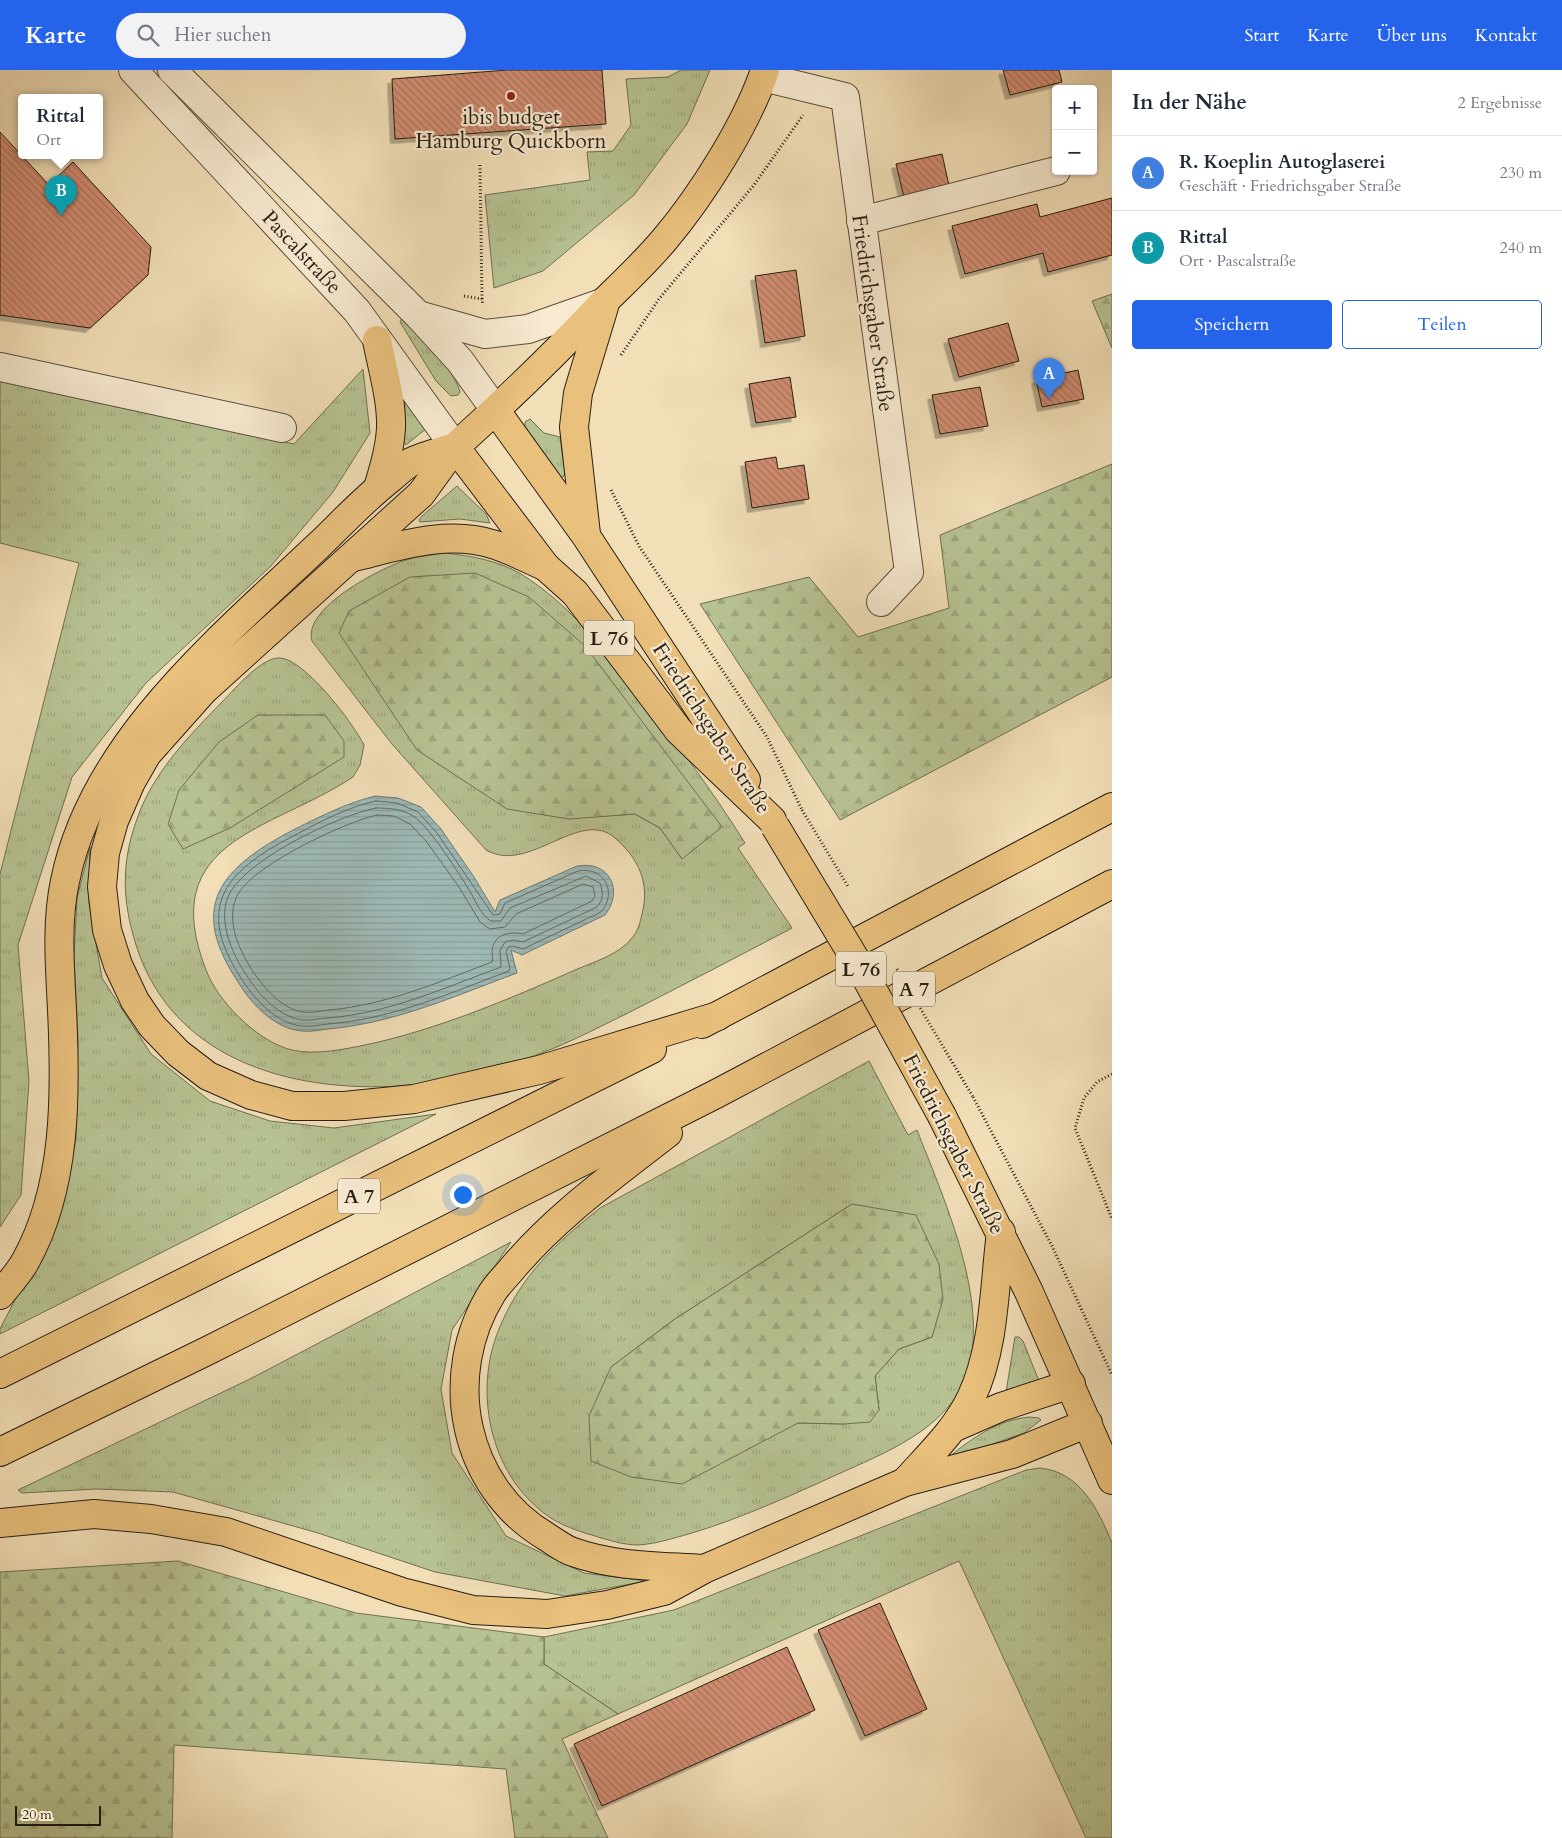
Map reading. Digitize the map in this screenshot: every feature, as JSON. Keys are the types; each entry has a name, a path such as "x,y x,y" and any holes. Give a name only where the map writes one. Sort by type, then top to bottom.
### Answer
{"main road":[{"name":"Friedrichsgaber Straße","path":"764,73 736,132 690,208 664,240 529,380 455,447 546,566 575,592 679,731 773,823"},
{"name":"Friedrichsgaber Straße","path":"586,536 574,427 578,393 605,302"},
{"path":"377,340 391,427 387,458 378,488"},
{"name":"Friedrichsgaber Straße","path":"496,410 586,536 773,823 863,972 942,1116 1001,1232 1072,1384 1112,1480"},
{"path":"0,1295 24,1263 40,1227 56,1169 62,1136 64,1086 61,915 64,882 77,838 94,798 134,736 192,668 378,488 410,462 455,447"},
{"path":"455,447 420,494 204,690 174,721 147,754 131,782 114,821 105,853 102,887 107,930 121,972 135,1001 152,1026 178,1053 208,1076 251,1095 292,1106 344,1106 414,1099 539,1070 718,1016"},
{"path":"350,558 413,542 458,538 492,544 546,566"},
{"name":"A 7","path":"0,1374 718,1016 1112,807"},
{"name":"A 7","path":"0,1452 207,1352 716,1094 1112,884"},
{"path":"704,1569 607,1562 571,1552 535,1531 506,1505 481,1470 467,1430 465,1378 471,1335 492,1292 524,1254 564,1214 716,1094"},
{"path":"905,1482 953,1428 979,1379 989,1340 1001,1232"},
{"path":"953,1428 1001,1407 1072,1384"},
{"path":"0,1523 94,1514 151,1519 226,1532 402,1592 473,1610 547,1614 607,1605 664,1590 704,1569 905,1482 1012,1454 1088,1423"}],"street":[{"name":"Pascalstraße","path":"133,70 357,311 455,447"},
{"name":"Pascalstraße","path":"172,70 418,315 460,361 496,410"},
{"name":"Friedrichsgaber Straße","path":"764,73 820,92 845,97 908,572 881,602"},
{"path":"861,221 1052,172"},
{"name":"Friedrichsgaber Straße","path":"418,315 485,334 528,329 605,302"},
{"path":"0,367 282,428"}],"path":[{"path":"618,359 659,299 754,185 820,92"},
{"path":"480,165 482,299"},
{"path":"608,485 640,546 767,737 802,810"},
{"path":"1112,1074 1097,1082 1084,1098 1075,1128 1112,1219"},
{"path":"973,1097 1052,1246 1112,1375"}],"green space":[{"path":"681,70 710,70 687,124 634,195 543,271 494,288 485,195 590,180 587,152 613,151 631,125 626,79 668,77"},
{"path":"1112,294 1112,348 1092,301"},
{"path":"402,318 427,341 444,363 457,383 460,392 458,395 451,396 436,381 400,322"},
{"path":"363,369 370,433 333,492 271,566 146,683 72,777 18,945 29,1081 21,1195 0,1227 0,874 79,563 0,543 0,381 294,444"},
{"path":"409,400 427,428 406,445 404,442 405,403"},
{"path":"530,419 544,433 560,437 565,473 563,477 559,476 525,427 525,422"},
{"path":"1112,464 1112,677 840,820 700,604 809,577 858,637 949,608 940,535"},
{"path":"457,486 486,514 490,523 460,519 420,522 419,520 422,516"},
{"path":"445,553 474,557 512,569 539,586 586,629 681,749 707,786 745,843 738,848 792,928 575,1039 535,1056 501,1066 421,1084 371,1087 328,1084 286,1077 247,1064 211,1045 180,1019 154,986 136,945 131,928 126,897 126,866 137,819 144,802 163,770 198,727 242,681 258,667 274,659 281,658 291,662 315,681 328,694 364,745 360,765 353,777 257,827 230,845 209,866 196,892 194,926 206,970 219,994 229,1006 263,1037 295,1051 323,1052 403,1036 491,1006 606,957 627,944 638,927 644,903 645,892 643,882 636,863 615,838 601,831 586,830 519,854 502,855 486,850 392,744 312,641 312,628 319,616 346,591 394,564","holes":["529,597 682,859 660,828 635,814 605,816"]},
{"path":"475,573 529,597 585,646 722,827 682,859 660,828 635,814 569,819 507,809 417,750 339,633 349,611 410,577"},
{"path":"258,715 325,715 344,741 344,757 230,828 183,849 168,824 179,790 219,742"},
{"path":"90,847 89,903 102,978 151,1054 210,1101 270,1121 334,1128 436,1114 0,1334 0,1329 62,1208 76,1139 78,1043 74,956 77,898"},
{"path":"869,1061 908,1135 917,1130 959,1245 972,1306 973,1336 970,1364 963,1385 952,1403 938,1418 903,1443 864,1463 788,1497 712,1527 665,1540 638,1545 605,1539 559,1523 532,1503 515,1483 502,1460 493,1434 488,1408 487,1381 491,1354 499,1329 518,1292 541,1261 600,1208","holes":["852,1204 932,1337 899,1349 875,1376 879,1410 844,1424 798,1423 611,1367 675,1319"]},
{"path":"852,1204 916,1215 939,1264 943,1299 932,1337 899,1349 875,1376 879,1410 870,1422 844,1424 798,1423 682,1484 631,1477 591,1461 589,1416 611,1367 675,1319"},
{"path":"511,1242 452,1330 441,1389 452,1453 506,1536 584,1573 647,1581 565,1596 435,1572 318,1533 173,1492 97,1489 22,1493 18,1490 252,1378"},
{"path":"1015,1337 1019,1337 1023,1341 1039,1381 1006,1392"},
{"path":"1029,1417 1041,1420 1024,1433 951,1459 949,1457 967,1443 996,1426"},
{"path":"1040,1468 1054,1471 1066,1477 1086,1494 1094,1505 1112,1543 1112,1838 1086,1838 959,1561 618,1714 544,1664 544,1637 674,1610 1026,1470"},
{"path":"178,1561 356,1613 544,1637 544,1664 618,1714 562,1739 608,1838 515,1838 506,1769 174,1745 172,1838 0,1838 0,1572"}],"water":[{"path":"375,796 398,798 421,807 441,829 495,912 500,900 577,866 588,865 598,868 610,879 613,887 611,906 605,915 522,955 511,950 517,973 448,999 401,1015 353,1026 302,1031 283,1026 266,1015 252,1001 240,985 224,957 215,933 214,911 219,892 230,875 247,859 269,844 324,815 354,802"}],"building":[{"path":"507,70 602,70 606,124 395,139 392,79"},
{"path":"1003,70 1059,70 1062,82 1010,95"},
{"path":"0,132 18,151 18,159 25,159 49,185 73,162 151,247 148,275 90,328 0,315"},
{"path":"942,154 950,190 905,201 896,164"},
{"path":"1112,198 1112,255 1048,272 1043,253 965,274 952,226 1037,204 1040,217"},
{"path":"796,270 805,336 765,343 755,276"},
{"path":"1008,323 1019,361 959,377 948,339"},
{"path":"1078,370 1084,399 1042,407 1036,379"},
{"path":"790,377 796,417 756,423 749,384"},
{"path":"980,387 988,426 940,434 932,395"},
{"path":"776,457 778,469 804,465 809,499 752,508 745,462"},
{"path":"880,1603 927,1709 865,1736 818,1630"},
{"path":"787,1647 815,1710 602,1806 574,1744"}],"place":[{"name":"ibis budget Hamburg Quickborn","path":"511,96"},
{"name":"Rittal","path":"61,216"},
{"name":"R. Koeplin Autoglaserei","path":"1049,399"}]}
